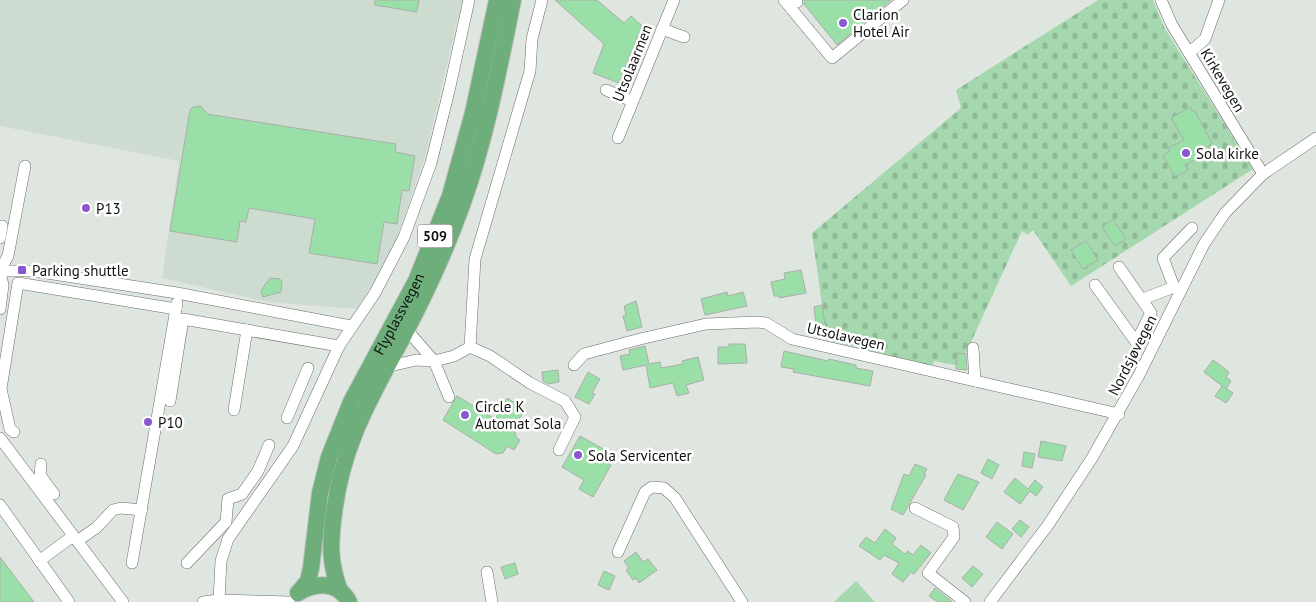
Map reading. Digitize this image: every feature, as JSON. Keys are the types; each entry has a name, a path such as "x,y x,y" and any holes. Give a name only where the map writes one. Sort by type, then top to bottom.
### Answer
{"highway":[{"name":"Flyplassvegen","path":"293,599 308,580 312,568 320,493 329,456 351,402 416,281 450,196 473,113 497,0"},
{"name":"Flyplassvegen","path":"348,598 332,569 331,554 336,498 352,437 386,366 428,288 462,204 488,118 513,0"},
{"name":"Flyplassvegen","path":"293,599 308,587 318,584 330,586 348,598"}],"street":[{"path":"221,601 221,561 228,539 293,446 339,346 375,293 393,260 431,163 450,91 469,0"},
{"path":"470,347 475,260 530,71 532,39 542,0"},
{"name":"Utsolaarmen","path":"618,138 674,0"},
{"path":"784,0 832,58 903,0"},
{"name":"Kirkevegen","path":"1161,0 1172,25 1263,174"},
{"path":"1189,53 1205,39 1219,0"},
{"path":"662,29 684,37"},
{"path":"606,90 632,101"},
{"name":"Nordsjøvegen","path":"990,602 1048,526 1119,414 1178,288 1225,213 1263,174 1316,138"},
{"path":"0,309 3,285 0,272 8,256 25,166"},
{"path":"1143,299 1178,288 1162,258 1192,228"},
{"path":"1095,285 1136,342 1151,313 1119,267"},
{"path":"0,272 34,271 178,293 351,326"},
{"path":"14,432 10,429 1,389 18,283 176,309"},
{"path":"132,563 178,293"},
{"path":"170,401 184,319 339,346"},
{"name":"Utsolavegen","path":"574,365 584,354 640,338 706,324 758,322 766,323 792,339 1119,414"},
{"path":"234,410 247,330"},
{"path":"407,330 434,362 449,396"},
{"path":"386,366 416,360 434,362 454,356 470,347"},
{"path":"470,347 490,356 530,382 565,401 575,417 559,450"},
{"path":"973,348 974,381"},
{"path":"287,418 308,368"},
{"path":"0,439 123,602"},
{"path":"187,563 226,522 228,499 242,494 258,471 269,445"},
{"path":"41,464 40,475 54,494"},
{"path":"618,552 645,492 652,488 664,488 675,498 742,602"},
{"path":"0,505 69,602"},
{"path":"39,561 96,528 113,510 121,508 142,510"},
{"path":"915,508 953,527 954,537 928,573 965,602"},
{"path":"487,572 492,602"},
{"path":"203,602 293,599"}],"shaded area":[{"path":"0,0 475,0 472,19 458,18 425,158 390,257 357,309 268,302 162,278 179,161 0,126"}],"green space":[{"path":"1098,0 1153,0 1165,29 1253,169 1071,286 1033,230 1028,235 1022,231 960,366 934,361 932,366 827,340 812,233 961,108 956,90"},
{"path":"856,581 875,602 834,602"}],"building":[{"path":"375,0 419,0 417,12 375,5"},
{"path":"555,0 597,0 624,23 631,16 642,26 619,83 593,73 604,44"},
{"name":"Clarion Hotel Air","path":"804,0 891,0 837,45 804,4"},
{"path":"201,106 207,114 396,144 395,152 415,156 409,191 402,190 397,224 384,222 377,264 309,253 315,219 249,208 246,222 240,221 237,242 170,231 190,110 193,107"},
{"name":"Sola kirke","path":"1190,107 1192,111 1194,110 1212,144 1208,146 1210,151 1185,165 1188,170 1175,177 1163,155 1170,151 1168,148 1184,140 1171,118"},
{"path":"1113,219 1126,239 1115,246 1102,227"},
{"path":"1086,241 1098,260 1083,269 1071,250"},
{"path":"801,270 806,293 779,298 779,296 774,296 771,282 785,279 784,273"},
{"path":"270,278 280,279 282,283 281,292 263,297 262,289"},
{"path":"727,292 728,296 743,292 747,306 705,315 701,299"},
{"path":"636,301 642,327 627,331 623,316 626,315 624,306"},
{"path":"822,305 825,324 816,325 814,307"},
{"path":"729,344 745,344 747,363 718,364 718,347 729,347"},
{"path":"645,346 649,364 660,362 661,368 683,364 682,361 698,357 704,380 686,385 689,393 677,396 673,383 650,388 646,365 623,370 620,356 630,354 629,350"},
{"path":"784,351 856,365 856,368 873,371 870,386 793,372 794,369 781,367"},
{"path":"957,353 966,354 967,370 956,369"},
{"path":"1213,360 1229,372 1226,377 1231,381 1226,389 1204,372"},
{"path":"558,370 559,382 548,384 543,381 542,372"},
{"path":"588,372 600,379 592,393 595,394 589,404 575,397"},
{"path":"1222,386 1233,393 1226,403 1215,396"},
{"path":"457,396 495,419 507,398 525,409 514,428 516,437 520,440 514,450 507,446 503,453 496,454 443,420"},
{"path":"580,436 607,451 601,460 611,465 593,497 579,489 584,480 562,467"},
{"path":"1041,441 1066,446 1062,461 1038,457"},
{"path":"1024,452 1035,454 1032,468 1022,466"},
{"path":"988,459 999,465 992,479 981,473"},
{"path":"915,464 927,469 924,474 926,475 903,515 891,509 904,474 909,476"},
{"path":"958,474 979,482 963,510 944,500"},
{"path":"1015,478 1028,489 1035,480 1043,487 1036,496 1030,491 1020,504 1004,492"},
{"path":"1020,520 1029,527 1021,537 1012,529"},
{"path":"997,522 1013,534 1002,549 986,537"},
{"path":"885,529 896,538 892,544 905,554 908,551 913,555 921,545 931,553 914,574 911,572 903,582 892,574 899,563 884,555 880,560 859,546 866,537 875,543"},
{"path":"636,552 643,562 648,559 657,570 639,583 636,578 633,580 626,570 629,568 624,561"},
{"path":"0,557 34,602 0,602"},
{"path":"515,563 518,574 505,579 501,567"},
{"path":"973,566 983,574 972,587 962,578"},
{"path":"604,571 615,576 609,590 598,585"},
{"path":"935,588 952,602 938,602 929,596"}],"place":[{"name":"Clarion Hotel Air","path":"843,23"},
{"name":"Sola kirke","path":"1186,153"},
{"name":"P13","path":"86,208"},
{"name":"Parking shuttle","path":"22,270"},
{"name":"Circle K Automat Sola","path":"465,415"},
{"name":"P10","path":"148,422"},
{"name":"Sola Servicenter","path":"578,455"}]}
